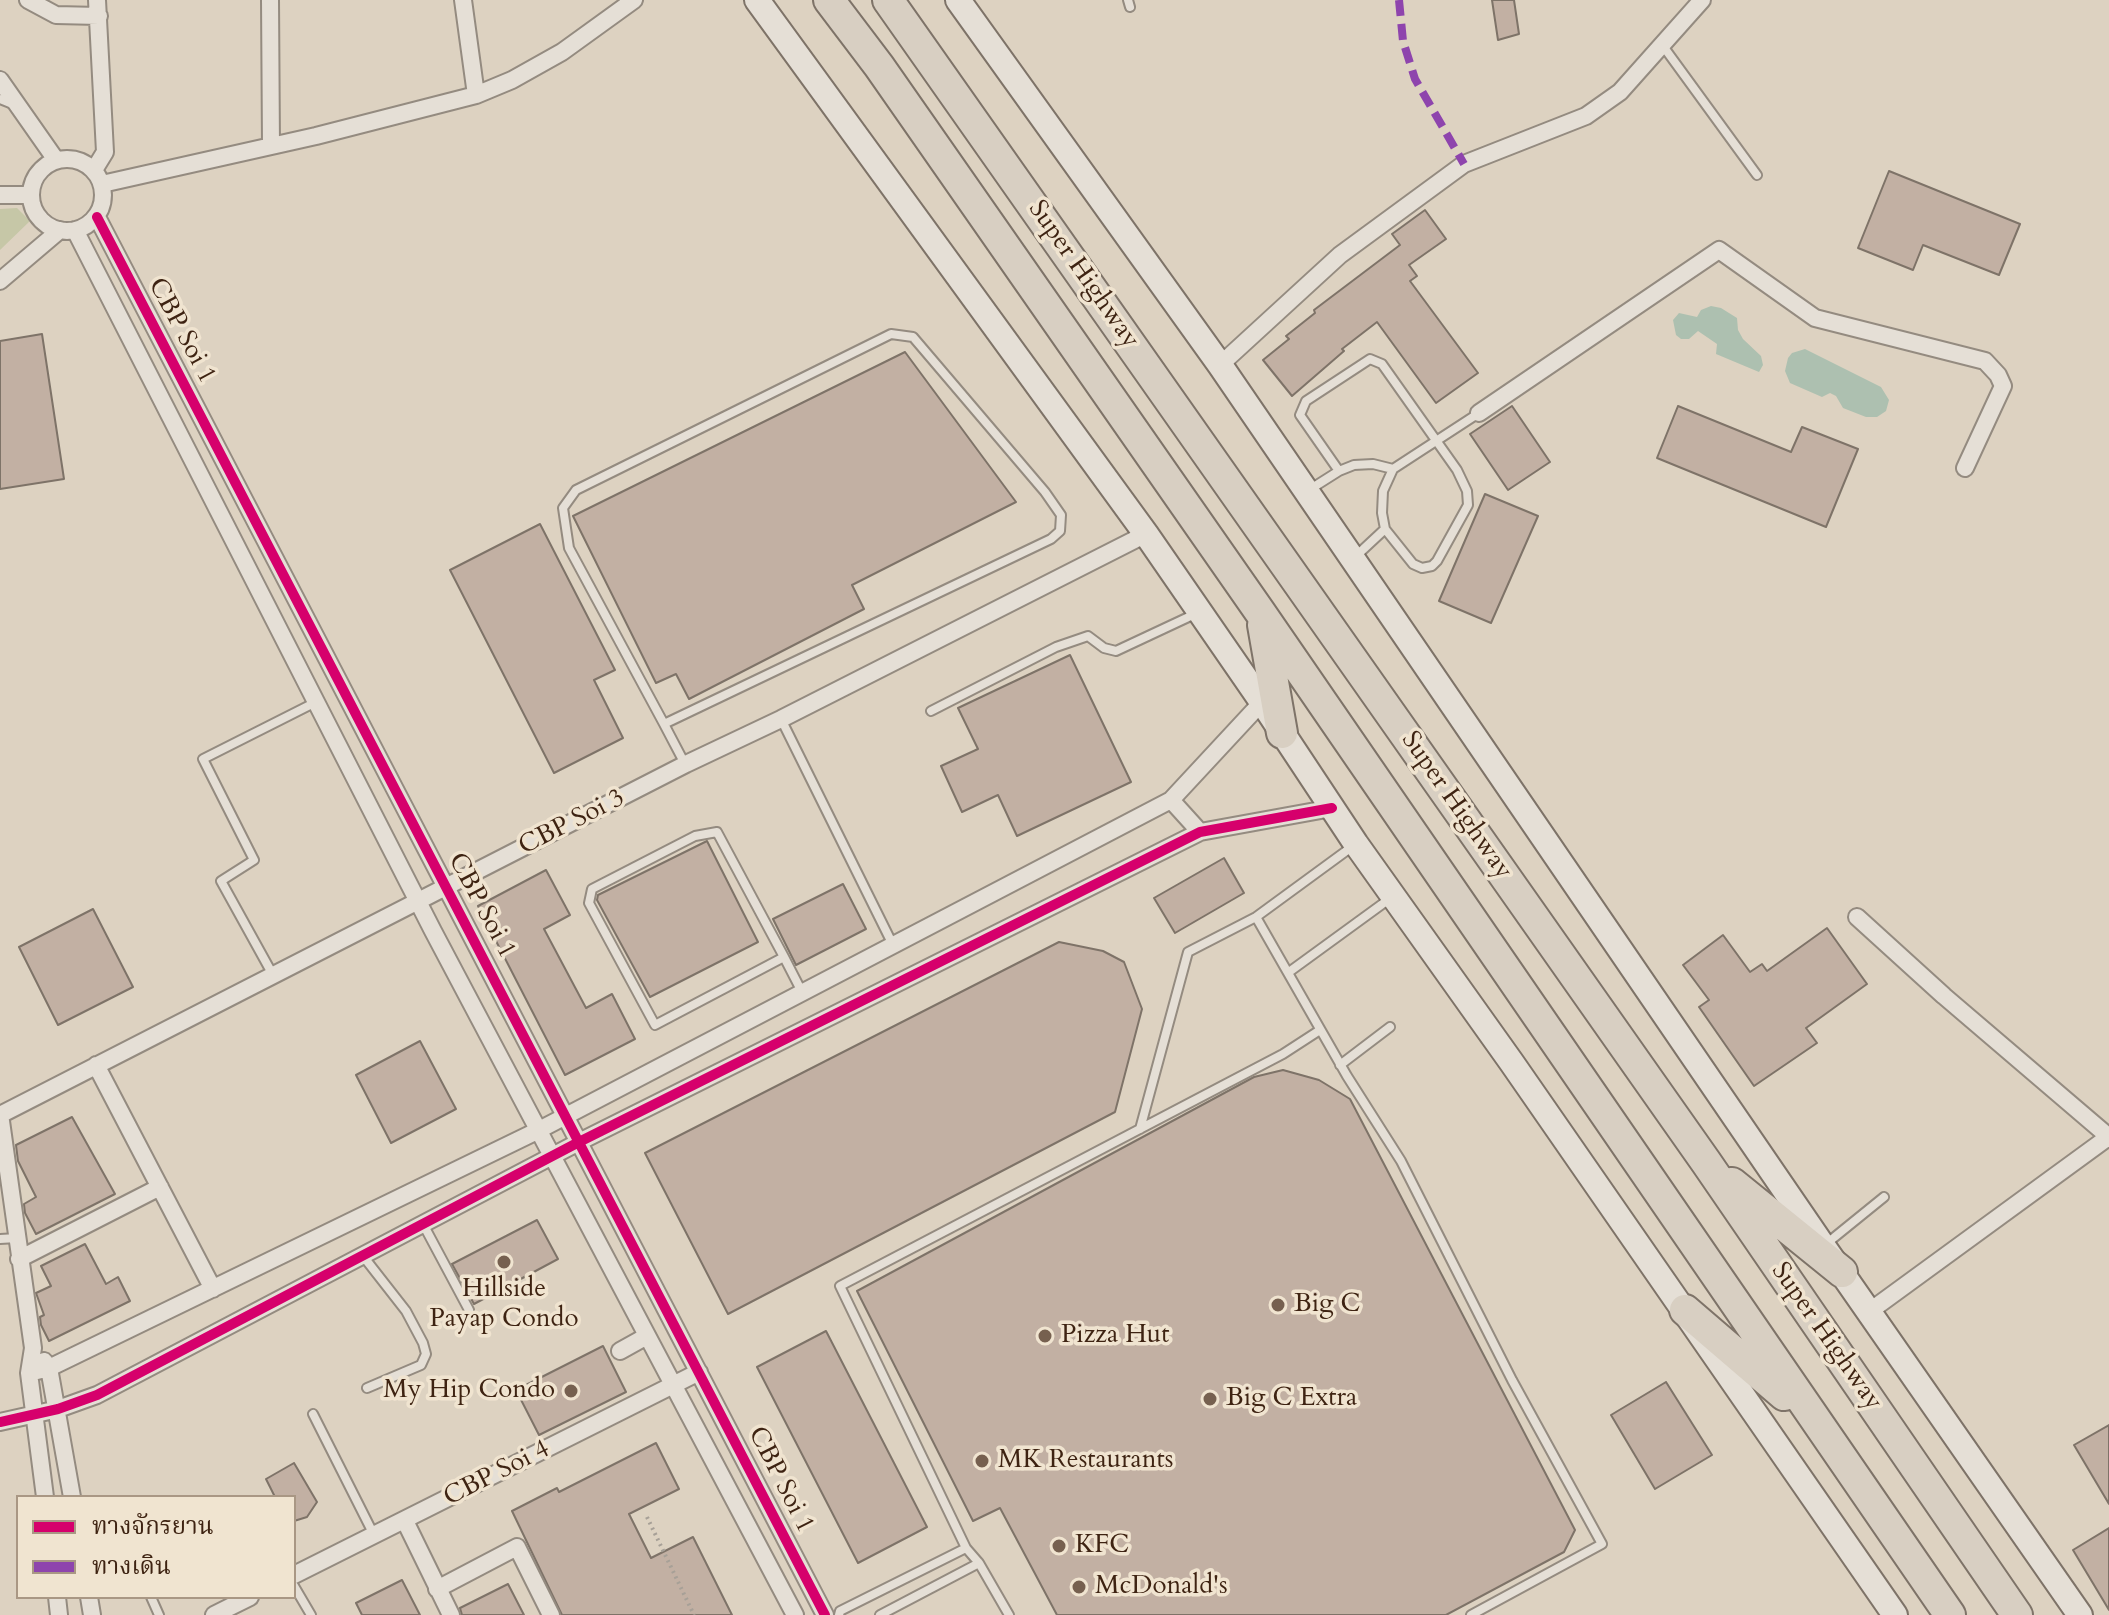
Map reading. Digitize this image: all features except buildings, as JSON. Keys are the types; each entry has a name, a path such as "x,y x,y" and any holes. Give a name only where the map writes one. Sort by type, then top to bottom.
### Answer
{"highway":[{"name":"Super Highway","path":"829,0 888,79 1260,612 1950,1615"},
{"name":"Super Highway","path":"888,0 1706,1162 2017,1615"},
{"path":"1260,612 1282,733"},
{"path":"1706,1162 1842,1272"},
{"path":"1685,1310 1815,1422"}],"main road":[{"path":"757,0 1146,534 1392,896 1685,1310 1895,1615"},
{"path":"958,0 1220,365 1823,1246 2080,1615"}],"street":[{"path":"0,281 67,230 97,217 103,200 98,177 105,152 98,8 56,15 28,0"},
{"path":"270,0 271,145"},
{"path":"463,0 476,95"},
{"path":"67,230 42,221 33,208 30,195 39,171 56,160 74,158 98,177 271,145 476,95 512,80 562,52 634,0"},
{"path":"1220,365 1340,255 1464,164 1586,116 1620,92 1702,0"},
{"path":"0,80 8,102 56,160"},
{"path":"0,195 30,195"},
{"name":"CBP Soi 1","path":"97,217 825,1615"},
{"name":"CBP Soi 1","path":"67,230 209,493 419,903 795,1615"},
{"path":"1479,413 1719,250 1815,318 1985,361 2003,386 1965,468"},
{"path":"209,493 234,479"},
{"name":"CBP Soi 3","path":"0,1114 419,903 686,764 1146,534"},
{"path":"29,1373 49,1368 539,1130 1171,800 1262,702"},
{"path":"1171,800 1200,832"},
{"path":"0,1422 58,1409 97,1395 579,1142 1200,832 1332,808"},
{"path":"1857,917 2108,1138 1870,1311"},
{"path":"96,1065 213,1289"},
{"path":"0,1114 8,1238 19,1259 33,1348 29,1373 45,1495"},
{"path":"19,1259 160,1187"},
{"path":"620,1351 647,1336"},
{"path":"33,1348 49,1368 72,1495"},
{"name":"CBP Soi 4","path":"296,1574 699,1372"},
{"path":"405,1521 451,1615"},
{"path":"437,1589 517,1547 551,1615"},
{"path":"214,1615 246,1599"}],"lane":[{"path":"1663,46 1757,175"},
{"path":"664,724 1051,539 1060,531 1061,515 1045,492 913,337 891,334 576,490 563,508 569,548 664,724 686,764"},
{"path":"1339,471 1300,415 1306,401 1370,359 1382,364 1436,440 1457,470 1467,491 1468,505 1432,566 1422,568 1413,564 1385,529 1383,491 1393,469 1436,440 1479,413"},
{"path":"1306,492 1354,465 1373,464 1393,469"},
{"path":"1353,560 1385,529"},
{"path":"931,711 1056,647 1088,636 1104,648 1116,651 1199,612"},
{"path":"274,976 221,881 254,860 203,759 316,702"},
{"path":"781,719 893,945"},
{"path":"784,957 655,1025 589,903 592,889 695,836 717,832 784,957 802,992"},
{"path":"1140,1129 1188,952 1256,917 1356,844"},
{"path":"1289,972 1392,896"},
{"path":"1256,917 1340,1065 1401,1161 1512,1380 1602,1544 1471,1615"},
{"path":"1340,1065 1390,1027"},
{"path":"1009,1615 979,1563 966,1548 840,1286 1283,1054 1320,1030"},
{"path":"1823,1246 1884,1197"},
{"path":"423,1224 469,1310"},
{"path":"363,1256 406,1311 426,1354 421,1365 367,1388"},
{"path":"313,1414 374,1535"},
{"path":"839,1615 840,1611 966,1548"},
{"path":"880,1615 979,1563"},
{"path":"296,1589 311,1615"}],"path":[{"path":"647,1517 694,1615"}],"shaded area":[{"path":"17,208 30,221 0,250 0,209"},
{"path":"1711,306 1737,318 1743,339 1761,356 1763,365 1759,372 1716,354 1717,344 1698,331 1689,339 1676,335 1673,320 1679,313 1697,317 1701,310"},
{"path":"1805,349 1881,387 1889,400 1886,411 1877,417 1866,417 1843,408 1836,396 1830,393 1822,397 1790,383 1785,371 1788,358 1792,353"}],"marked path":[{"path":"1399,0 1403,41 1415,79 1464,164"}],"cycle path":[{"path":"97,217 825,1615"},
{"path":"0,1422 58,1409 97,1395 579,1142 1200,832 1332,808"}],"place":[{"name":"Hillside Payap Condo","path":"504,1262"},
{"name":"Big C","path":"1278,1305"},
{"name":"Pizza Hut","path":"1045,1336"},
{"name":"My Hip Condo","path":"571,1391"},
{"name":"Big C Extra","path":"1210,1399"},
{"name":"MK Restaurants","path":"982,1461"},
{"name":"KFC","path":"1059,1546"},
{"name":"McDonald's","path":"1079,1587"}]}
